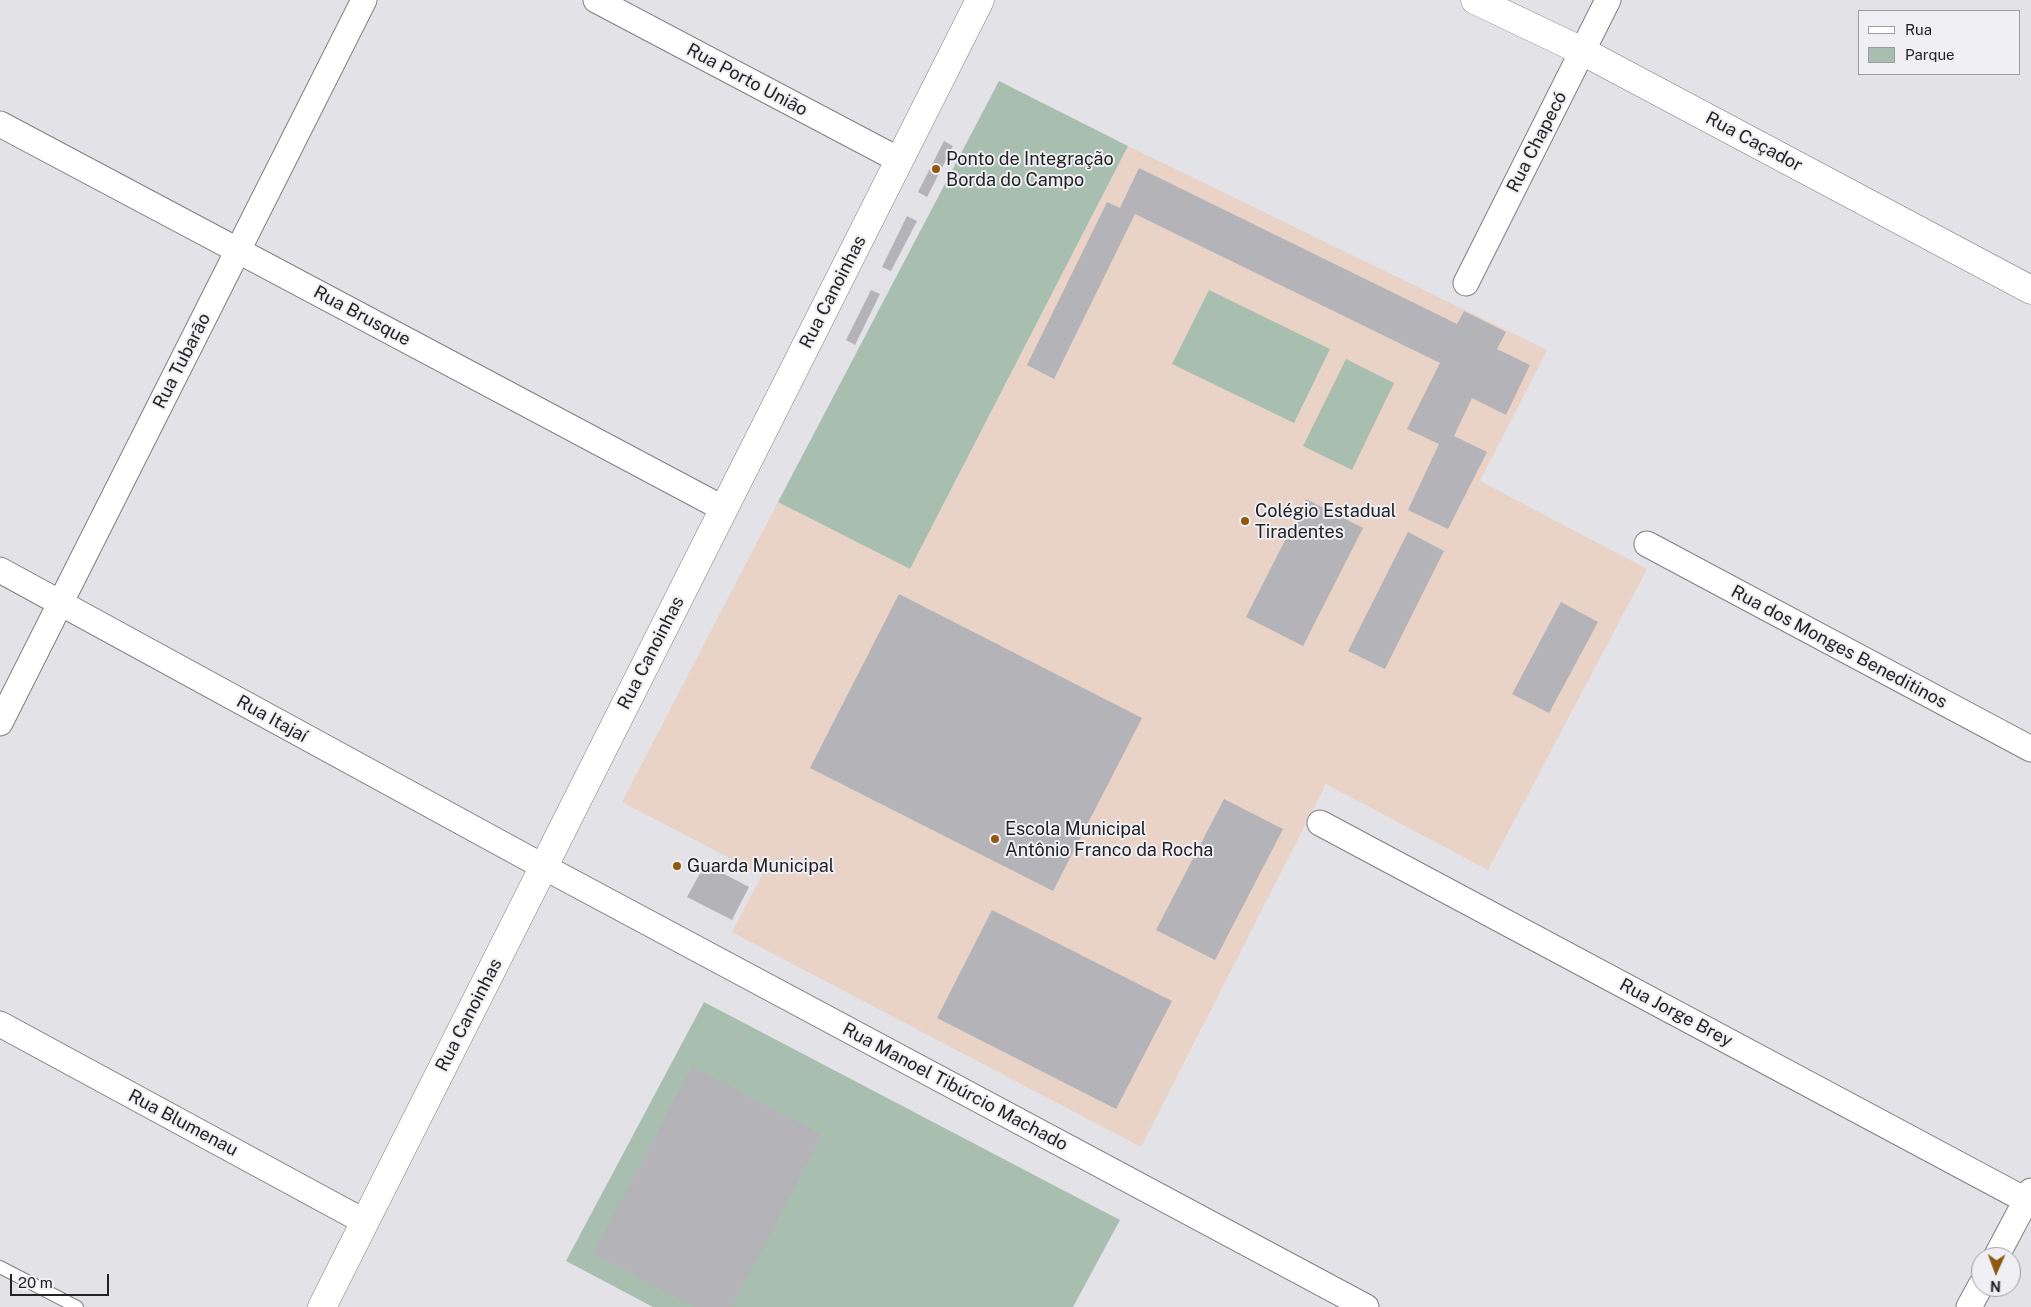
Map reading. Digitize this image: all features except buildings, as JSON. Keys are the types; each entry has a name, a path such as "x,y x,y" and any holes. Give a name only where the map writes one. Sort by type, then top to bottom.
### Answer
{"street":[{"name":"Rua Tubarão","path":"0,723 364,0"},
{"name":"Rua Porto União","path":"596,0 899,160"},
{"name":"Rua Canoinhas","path":"322,1307 980,0"},
{"name":"Rua Caçador","path":"1474,0 1582,51 2031,290"},
{"name":"Rua Chapecó","path":"1466,283 1608,0"},
{"name":"Rua Brusque","path":"0,124 724,508"},
{"name":"Rua dos Monges Beneditinos","path":"1647,544 2031,749"},
{"name":"Rua Itajaí","path":"0,570 544,867"},
{"name":"Rua Jorge Brey","path":"1320,823 2029,1198"},
{"name":"Rua Manoel Tibúrcio Machado","path":"544,867 1366,1307"},
{"name":"Rua Blumenau","path":"0,1024 365,1222"},
{"path":"2002,1247 2029,1198"}],"lane":[{"path":"0,1267 77,1307"}],"shaded area":[{"path":"1128,146 1547,350 1480,481 1647,569 1488,870 1326,784 1141,1147 732,932 762,875 622,802 778,502 910,569"}],"green space":[{"path":"999,81 1128,146 910,569 778,502"},
{"path":"1209,290 1330,349 1294,423 1172,364"},
{"path":"1346,359 1394,383 1352,470 1303,446"},
{"path":"704,1002 1120,1220 1073,1307 653,1307 566,1261"}],"place":[{"name":"Ponto de Integração Borda do Campo","path":"936,169"},
{"name":"Colégio Estadual Tiradentes","path":"1245,521"},
{"name":"Escola Municipal Antônio Franco da Rocha","path":"995,839"},
{"name":"Guarda Municipal","path":"677,866"}]}
